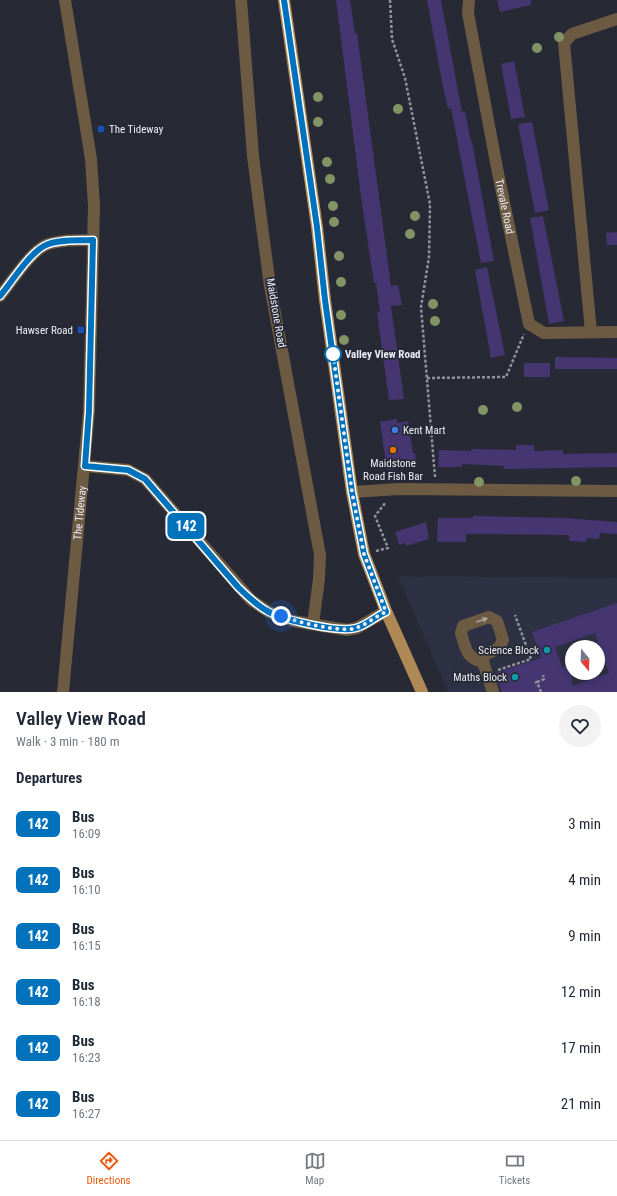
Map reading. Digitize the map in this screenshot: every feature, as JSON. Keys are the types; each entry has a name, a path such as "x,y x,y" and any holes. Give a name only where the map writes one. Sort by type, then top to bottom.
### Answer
{"main road":[{"path":"284,0 317,227 325,300 352,492 364,554 386,612 422,692"}],"street":[{"name":"The Tideway","path":"63,692 89,411 94,206 92,166 65,0"},
{"name":"Maidstone Road","path":"240,0 254,156 270,286 320,555 319,579 313,624"},
{"name":"Trevale Road","path":"469,0 468,13 497,168 529,324"},
{"path":"591,332 564,43 572,34 617,19"},
{"path":"0,296 44,246 62,242 93,240"},
{"path":"529,324 544,333 617,332"},
{"path":"85,466 128,470 145,479 251,600 269,612 293,620 347,630 357,628 386,612"},
{"path":"352,492 399,489 617,491"},
{"path":"483,662 493,692"}],"path":[{"path":"390,0 392,39 405,78 430,204 429,257 420,307 437,490"},
{"path":"427,378 506,377 529,324"},
{"path":"495,673 531,659 515,615"},
{"path":"541,692 536,682 544,679 543,675"}],"shaded area":[{"path":"398,576 617,578 617,692 448,692"}],"building":[{"path":"336,0 350,0 355,34 357,33 391,286 398,285 402,305 391,306 404,399 389,400 377,312 380,312 362,204"},
{"path":"427,0 441,0 462,112 465,111 472,142 494,261 481,263 451,108 448,109"},
{"path":"497,0 531,0 531,5 500,12"},
{"path":"514,61 525,117 511,119 501,64"},
{"path":"532,122 549,210 535,213 518,124"},
{"path":"543,216 564,321 549,324 530,218"},
{"path":"617,232 617,245 607,245 606,233"},
{"path":"487,267 505,355 491,358 475,270"},
{"path":"555,357 617,358 617,369 555,369"},
{"path":"524,363 550,363 550,377 524,377"},
{"path":"397,419 397,423 408,421 413,453 415,453 417,466 387,470 380,422"},
{"path":"516,445 534,445 534,451 563,450 563,454 617,453 617,467 504,469 504,466 462,464 462,467 438,467 439,450 516,450"},
{"path":"473,516 565,518 617,522 617,534 600,533 599,539 587,538 586,542 569,541 569,535 466,534 466,542 437,542 438,518 473,518"},
{"path":"426,522 429,539 406,546 405,543 399,545 395,532"},
{"name":"Science Block","path":"617,603 617,692 502,692 496,673 541,658 532,632"}],"bus line":[{"name":"142","path":"0,296 38,251 44,246 62,242 93,240 89,411 85,466 128,470 145,479 238,587 251,600 269,612 293,620 347,630 357,628 386,612 364,554 352,492 343,418 325,300 317,227 284,0"}],"place":[{"name":"The Tideway","path":"101,129"},
{"name":"Hawser Road","path":"81,330"},
{"name":"Valley View Road","path":"333,354"},
{"name":"Kent Mart","path":"395,430"},
{"name":"Maidstone Road Fish Bar","path":"393,450"},
{"name":"Science Block","path":"547,650"},
{"name":"Maths Block","path":"515,677"}],"route":[{"path":"281,616 293,620 347,630 357,628 386,612 364,554 352,492 333,354"}]}
